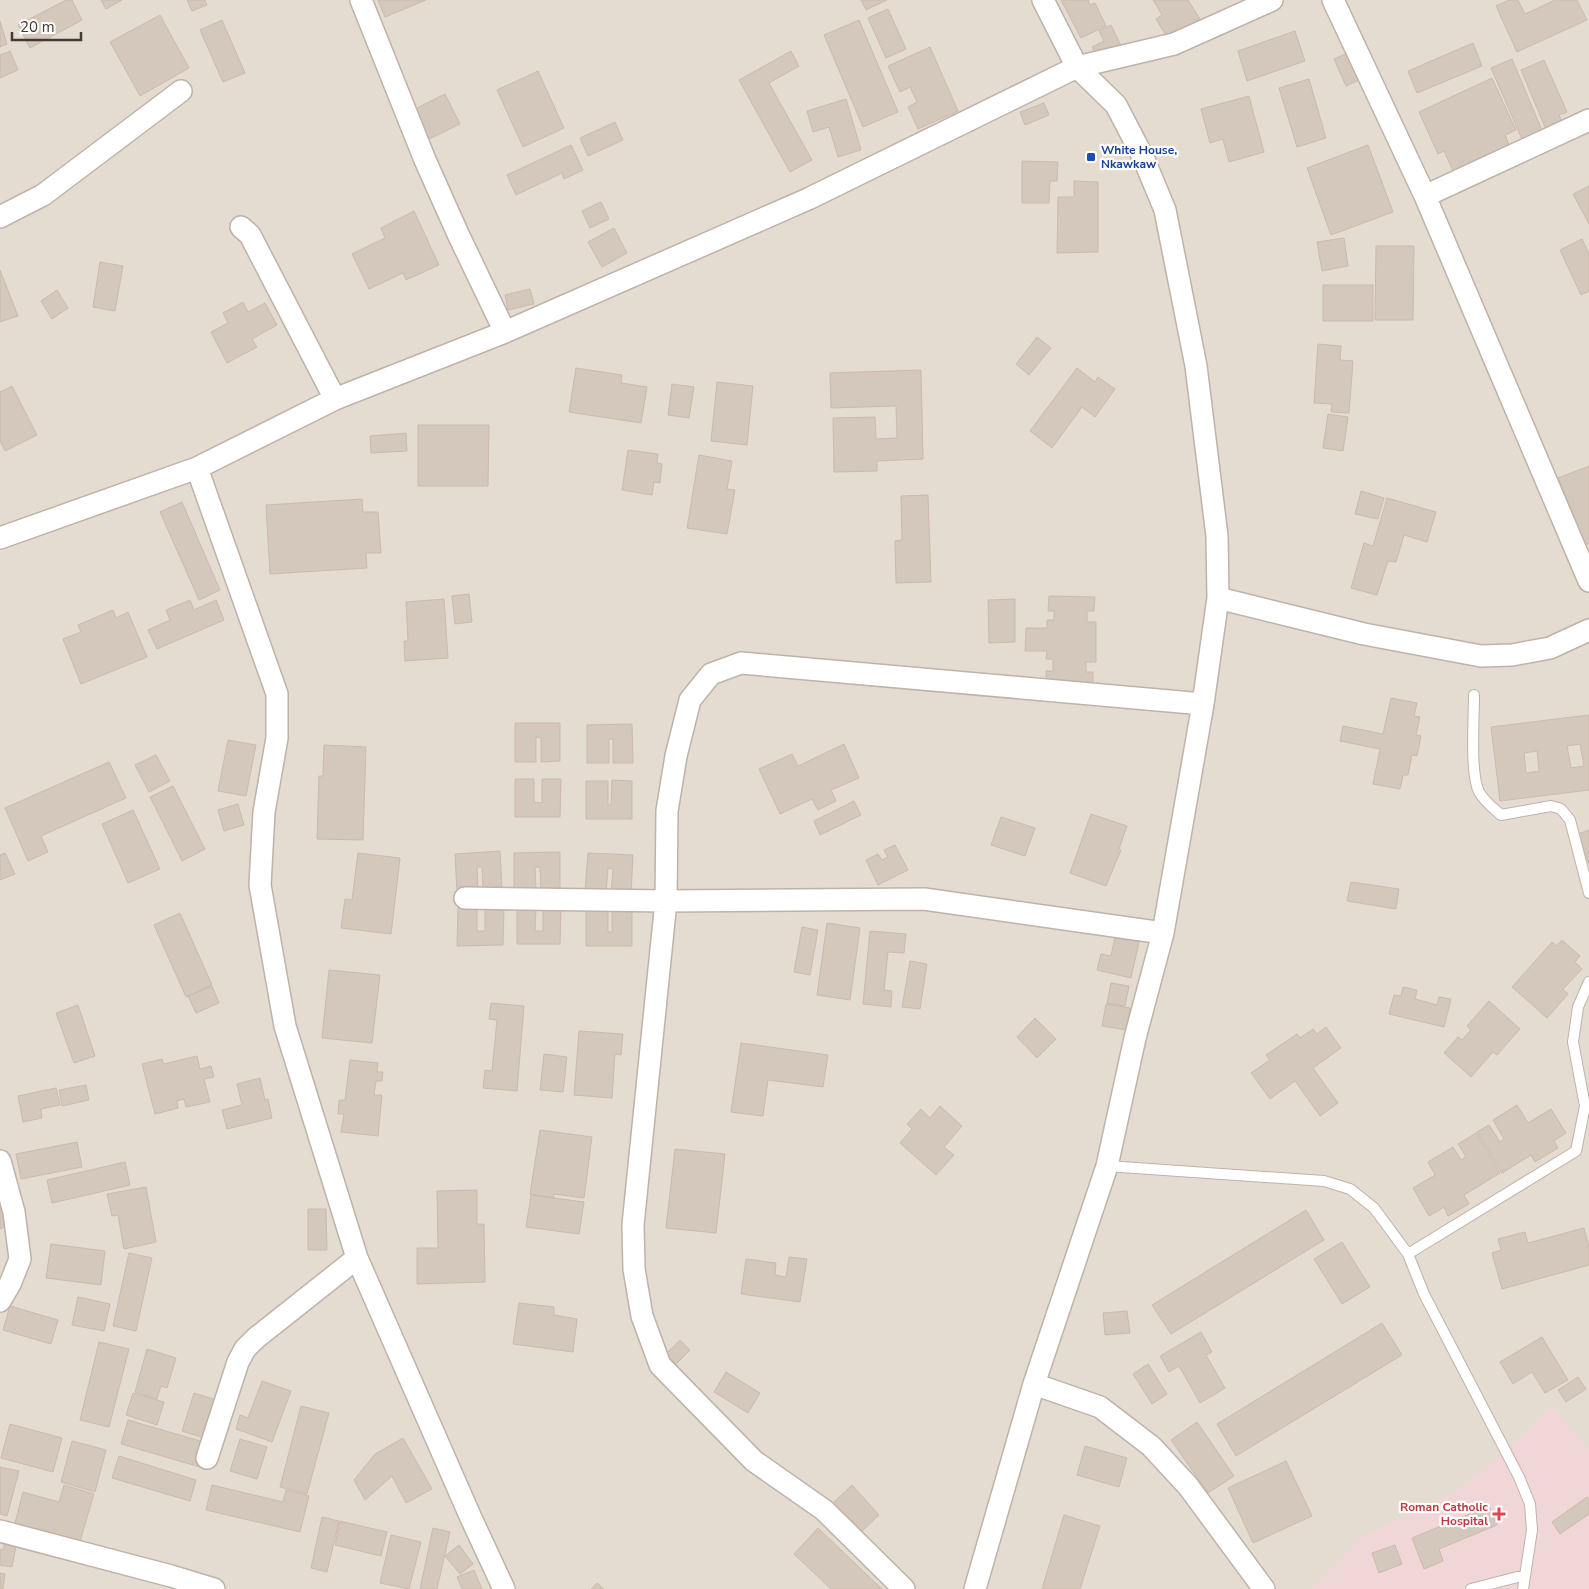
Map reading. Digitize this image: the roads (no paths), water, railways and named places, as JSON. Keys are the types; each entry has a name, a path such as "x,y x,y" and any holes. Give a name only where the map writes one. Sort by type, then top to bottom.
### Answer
{"street":[{"path":"362,0 425,160 505,332"},
{"path":"975,1589 1034,1384 1107,1166 1135,1038 1163,934 1203,704 1218,598 1217,536 1196,366 1165,210 1144,157 1116,105 1077,67 1043,0"},
{"path":"0,538 197,468 335,399 505,332 808,199 1077,67 1174,44 1272,0"},
{"path":"1333,0 1425,196 1589,581"},
{"path":"0,217 43,196 181,91"},
{"path":"1425,196 1589,120"},
{"path":"241,227 250,235 335,399"},
{"path":"197,468 277,694 277,738 264,812 260,885 285,1026 357,1258 504,1589"},
{"path":"1218,598 1364,634 1481,656 1512,655 1550,648 1589,630"},
{"path":"904,1589 824,1510 754,1461 660,1366 642,1316 634,1269 633,1225 666,901 667,811 676,756 690,700 711,674 741,663 1203,704"},
{"path":"465,898 666,901 924,900 1163,934"},
{"path":"0,1161 14,1212 20,1259 10,1284 0,1301"},
{"path":"207,1458 238,1362 245,1350 256,1338 357,1258"},
{"path":"1034,1384 1100,1407 1151,1446 1188,1486 1264,1589"},
{"path":"0,1531 214,1589"}],"lane":[{"path":"1474,695 1474,779 1479,792 1489,805 1501,814 1551,806 1561,809 1570,820 1589,893"},
{"path":"1408,1254 1576,1151 1585,1106 1573,1042 1578,1007 1589,982"},
{"path":"1107,1166 1324,1181 1350,1189 1374,1208 1408,1254 1424,1294 1498,1433 1530,1504 1532,1530 1523,1589"},
{"path":"1471,1589 1525,1575"}],"place":[{"name":"White House, Nkawkaw","path":"1091,157"},
{"name":"Roman Catholic Hospital","path":"1499,1514"}]}
